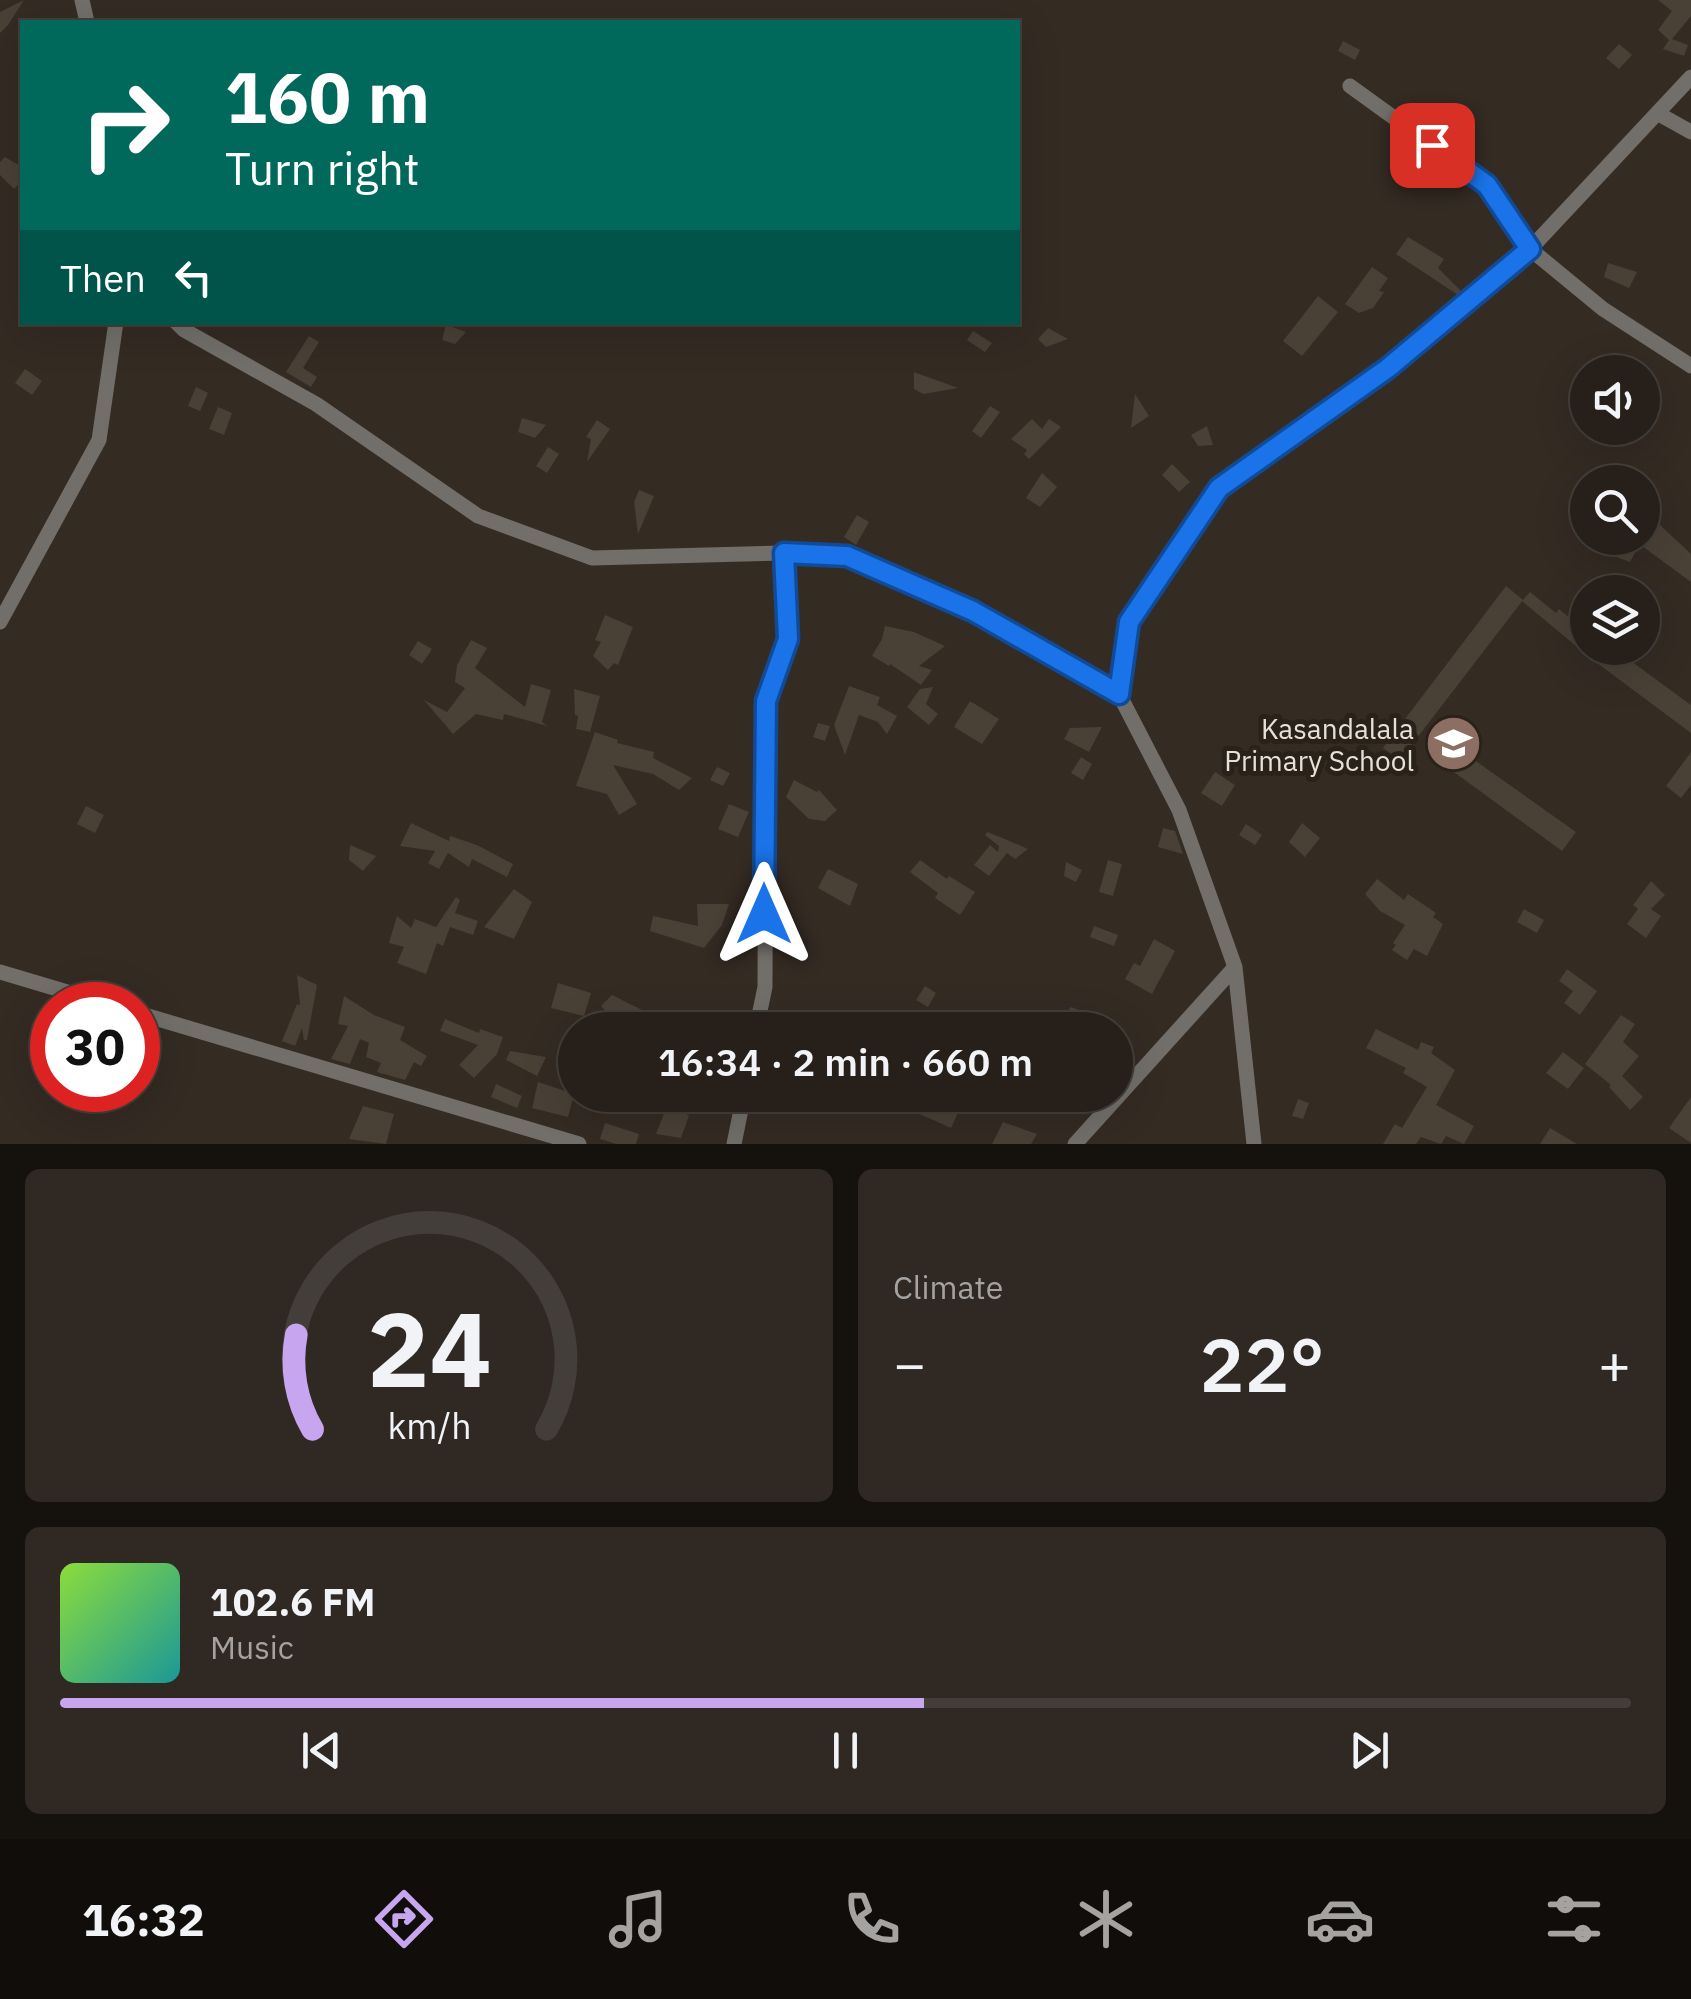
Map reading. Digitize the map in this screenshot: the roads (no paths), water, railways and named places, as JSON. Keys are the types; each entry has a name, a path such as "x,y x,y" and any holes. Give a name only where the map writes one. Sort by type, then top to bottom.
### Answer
{"street":[{"path":"1119,694 1129,622 1219,488 1388,368 1530,249 1691,77"},
{"path":"1350,86 1487,185 1530,249 1602,309 1691,366"},
{"path":"1657,113 1691,132"},
{"path":"0,622 98,440 116,325"},
{"path":"179,325 316,404 478,516 592,558 784,553 847,556 973,611 1119,694 1179,810 1235,967 1254,1144"},
{"path":"760,1012 765,987 766,701 788,639 784,553"},
{"path":"1075,1144 1235,967"},
{"path":"0,972 34,982"},
{"path":"160,1020 580,1144"},
{"path":"734,1144 741,1112"}],"place":[{"name":"Kasandalala Primary School","path":"1453,744"}]}
